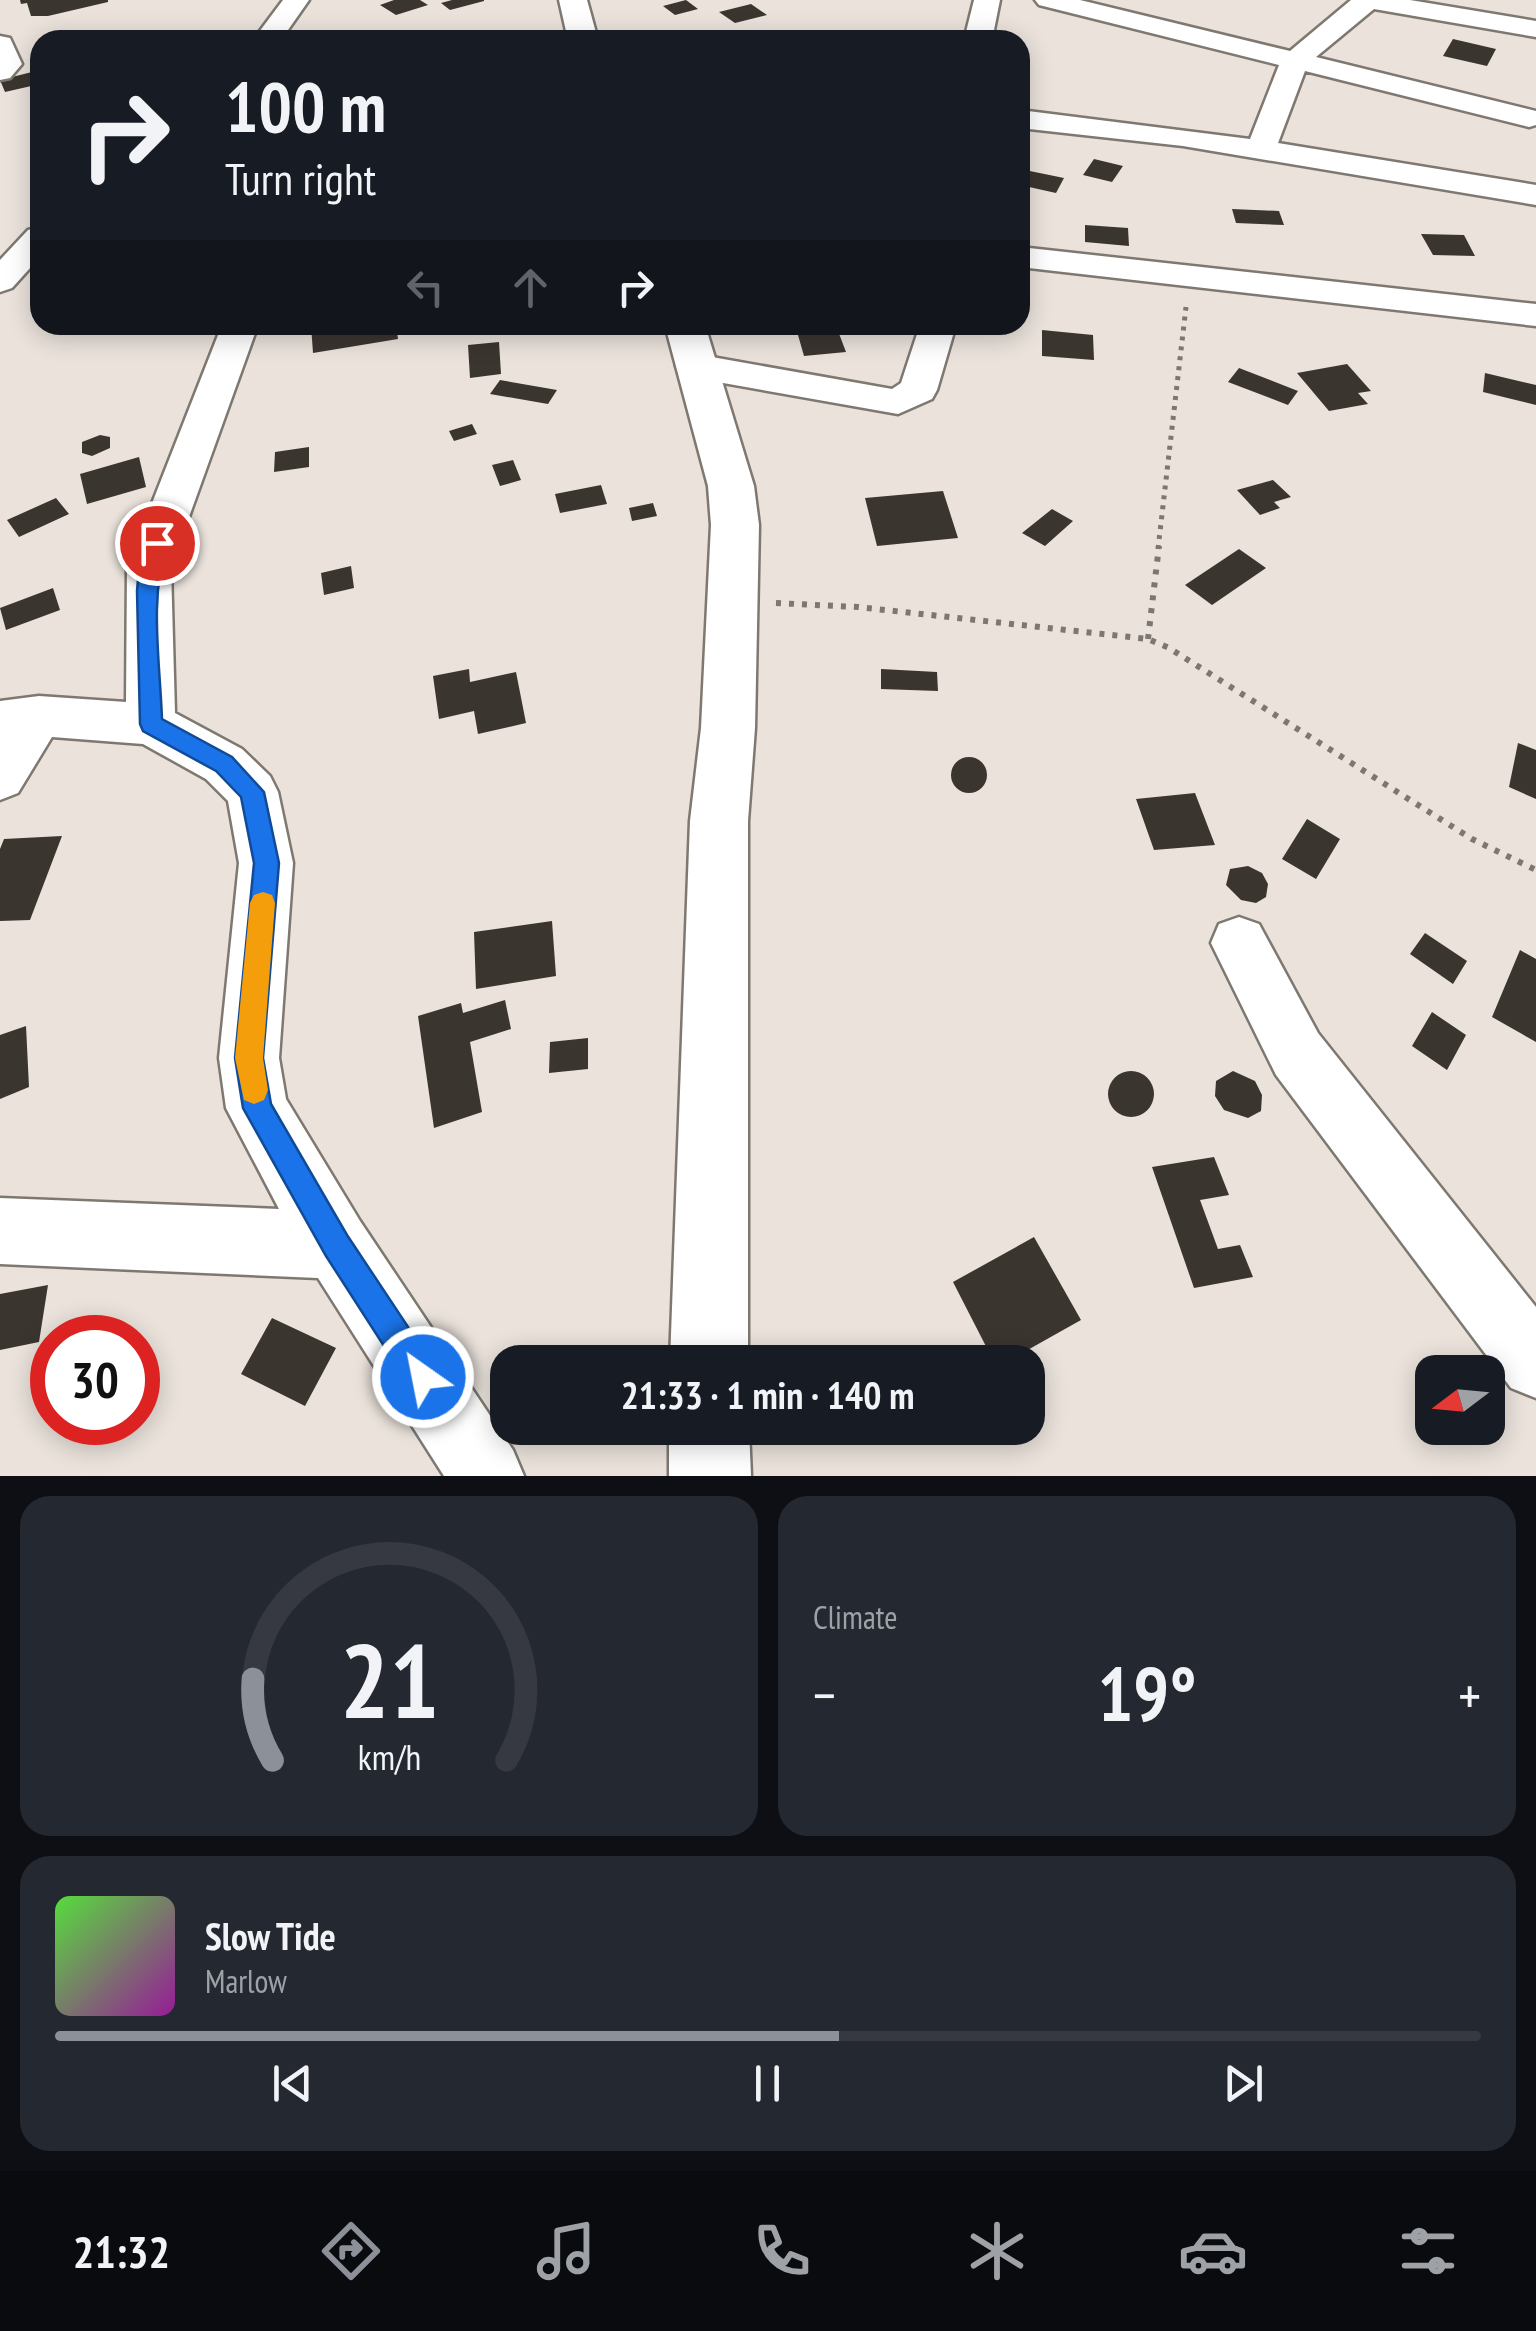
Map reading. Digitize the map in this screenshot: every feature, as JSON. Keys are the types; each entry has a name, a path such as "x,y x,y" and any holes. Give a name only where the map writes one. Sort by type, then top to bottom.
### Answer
{"street":[{"path":"274,30 296,0"},
{"path":"574,0 581,30"},
{"path":"980,30 987,0"},
{"path":"1048,0 1529,118"},
{"path":"1260,150 1294,62 1366,1 1536,28"},
{"path":"0,44 8,64 0,72"},
{"path":"1030,120 1183,136 1260,150 1533,178 1529,118 1536,85"},
{"path":"0,281 30,248"},
{"path":"1030,258 1536,315"},
{"path":"151,724 149,568 236,335"},
{"path":"690,346 898,402 918,390 935,335"},
{"path":"690,346 731,486 735,602 719,821 709,1345"},
{"path":"0,778 19,719 151,724 224,764 252,792 266,863 249,1058 257,1108 336,1245 488,1476"},
{"path":"1240,943 1298,1054 1536,1364"},
{"path":"0,1232 336,1245"},
{"path":"709,1445 710,1476"}],"path":[{"path":"1148,639 1190,276"},
{"path":"735,602 858,607 1148,639 1472,839 1536,870"}],"building":[{"path":"20,0 108,2 48,16 31,16 27,3 21,4"},
{"path":"394,0 420,0 428,5 396,15 380,5"},
{"path":"686,0 698,9 675,15 663,6"},
{"path":"484,1 450,10 441,3"},
{"path":"751,4 767,15 735,23 719,12"},
{"path":"1453,39 1496,49 1487,66 1443,56"},
{"path":"30,72 30,86 5,92 0,80"},
{"path":"1094,159 1123,166 1112,182 1083,175"},
{"path":"1030,171 1064,178 1056,193 1030,187"},
{"path":"1232,209 1279,211 1284,225 1236,223"},
{"path":"1085,225 1128,228 1129,246 1085,242"},
{"path":"1421,234 1464,235 1475,256 1433,255"},
{"path":"1042,330 1093,335 1094,360 1042,356"},
{"path":"312,335 397,335 398,339 313,353"},
{"path":"798,335 840,335 846,352 804,356"},
{"path":"499,342 501,374 470,378 468,345"},
{"path":"1347,364 1371,391 1358,393 1368,404 1329,411 1297,373"},
{"path":"1239,368 1298,391 1288,405 1228,382"},
{"path":"1485,373 1536,385 1536,405 1483,392"},
{"path":"500,380 557,390 548,404 490,394"},
{"path":"472,424 477,434 454,441 449,431"},
{"path":"100,435 110,437 110,448 92,456 82,453 82,442"},
{"path":"309,447 309,467 274,472 275,452"},
{"path":"139,457 146,487 87,504 80,474"},
{"path":"513,460 521,480 500,486 492,465"},
{"path":"1273,480 1291,497 1274,502 1280,508 1260,515 1237,490"},
{"path":"601,485 607,504 560,513 555,494"},
{"path":"943,491 958,538 877,546 865,498"},
{"path":"56,498 69,514 19,537 7,520"},
{"path":"653,503 657,516 632,521 629,508"},
{"path":"1052,509 1073,521 1045,546 1022,533"},
{"path":"1239,549 1266,568 1212,605 1185,585"},
{"path":"351,566 354,588 324,595 321,573"},
{"path":"53,588 60,610 6,630 0,608"},
{"path":"469,669 470,682 516,672 526,723 478,734 474,711 439,719 433,676"},
{"path":"881,669 937,672 938,691 881,689"},
{"path":"1518,743 1536,750 1536,799 1509,787"},
{"path":"969,757 982,762 987,775 982,788 969,793 956,788 951,775 956,762"},
{"path":"1195,793 1215,845 1154,850 1136,799"},
{"path":"1307,819 1340,839 1316,879 1282,859"},
{"path":"62,836 30,920 0,921 0,849 4,839"},
{"path":"1248,866 1262,873 1268,884 1266,897 1256,903 1241,900 1226,885 1230,869"},
{"path":"552,921 556,976 476,989 474,932"},
{"path":"1425,933 1467,961 1453,984 1410,954"},
{"path":"1520,950 1536,959 1536,1042 1492,1017"},
{"path":"505,1000 511,1029 470,1042 482,1112 434,1128 418,1016 461,1003 463,1013"},
{"path":"1432,1012 1466,1035 1447,1070 1412,1046"},
{"path":"26,1026 29,1087 0,1099 0,1035"},
{"path":"588,1038 588,1069 549,1073 550,1042"},
{"path":"1131,1071 1148,1077 1154,1094 1148,1111 1131,1117 1114,1111 1108,1094 1114,1077"},
{"path":"1233,1071 1255,1081 1262,1095 1261,1111 1248,1118 1224,1110 1215,1096 1216,1081"},
{"path":"1214,1157 1229,1195 1200,1200 1218,1249 1240,1245 1253,1277 1194,1288 1152,1167"},
{"path":"1034,1237 1081,1320 1036,1345 985,1345 953,1282"},
{"path":"48,1285 43,1315 30,1315 30,1344 0,1350 0,1294"},
{"path":"272,1318 336,1348 305,1406 241,1374"}],"slow traffic":[{"path":"254,1090 249,1058 263,903"}],"route":[{"path":"157,543 147,591 151,724 224,764 252,792 266,863 249,1058 257,1108 336,1245 423,1377"}]}
